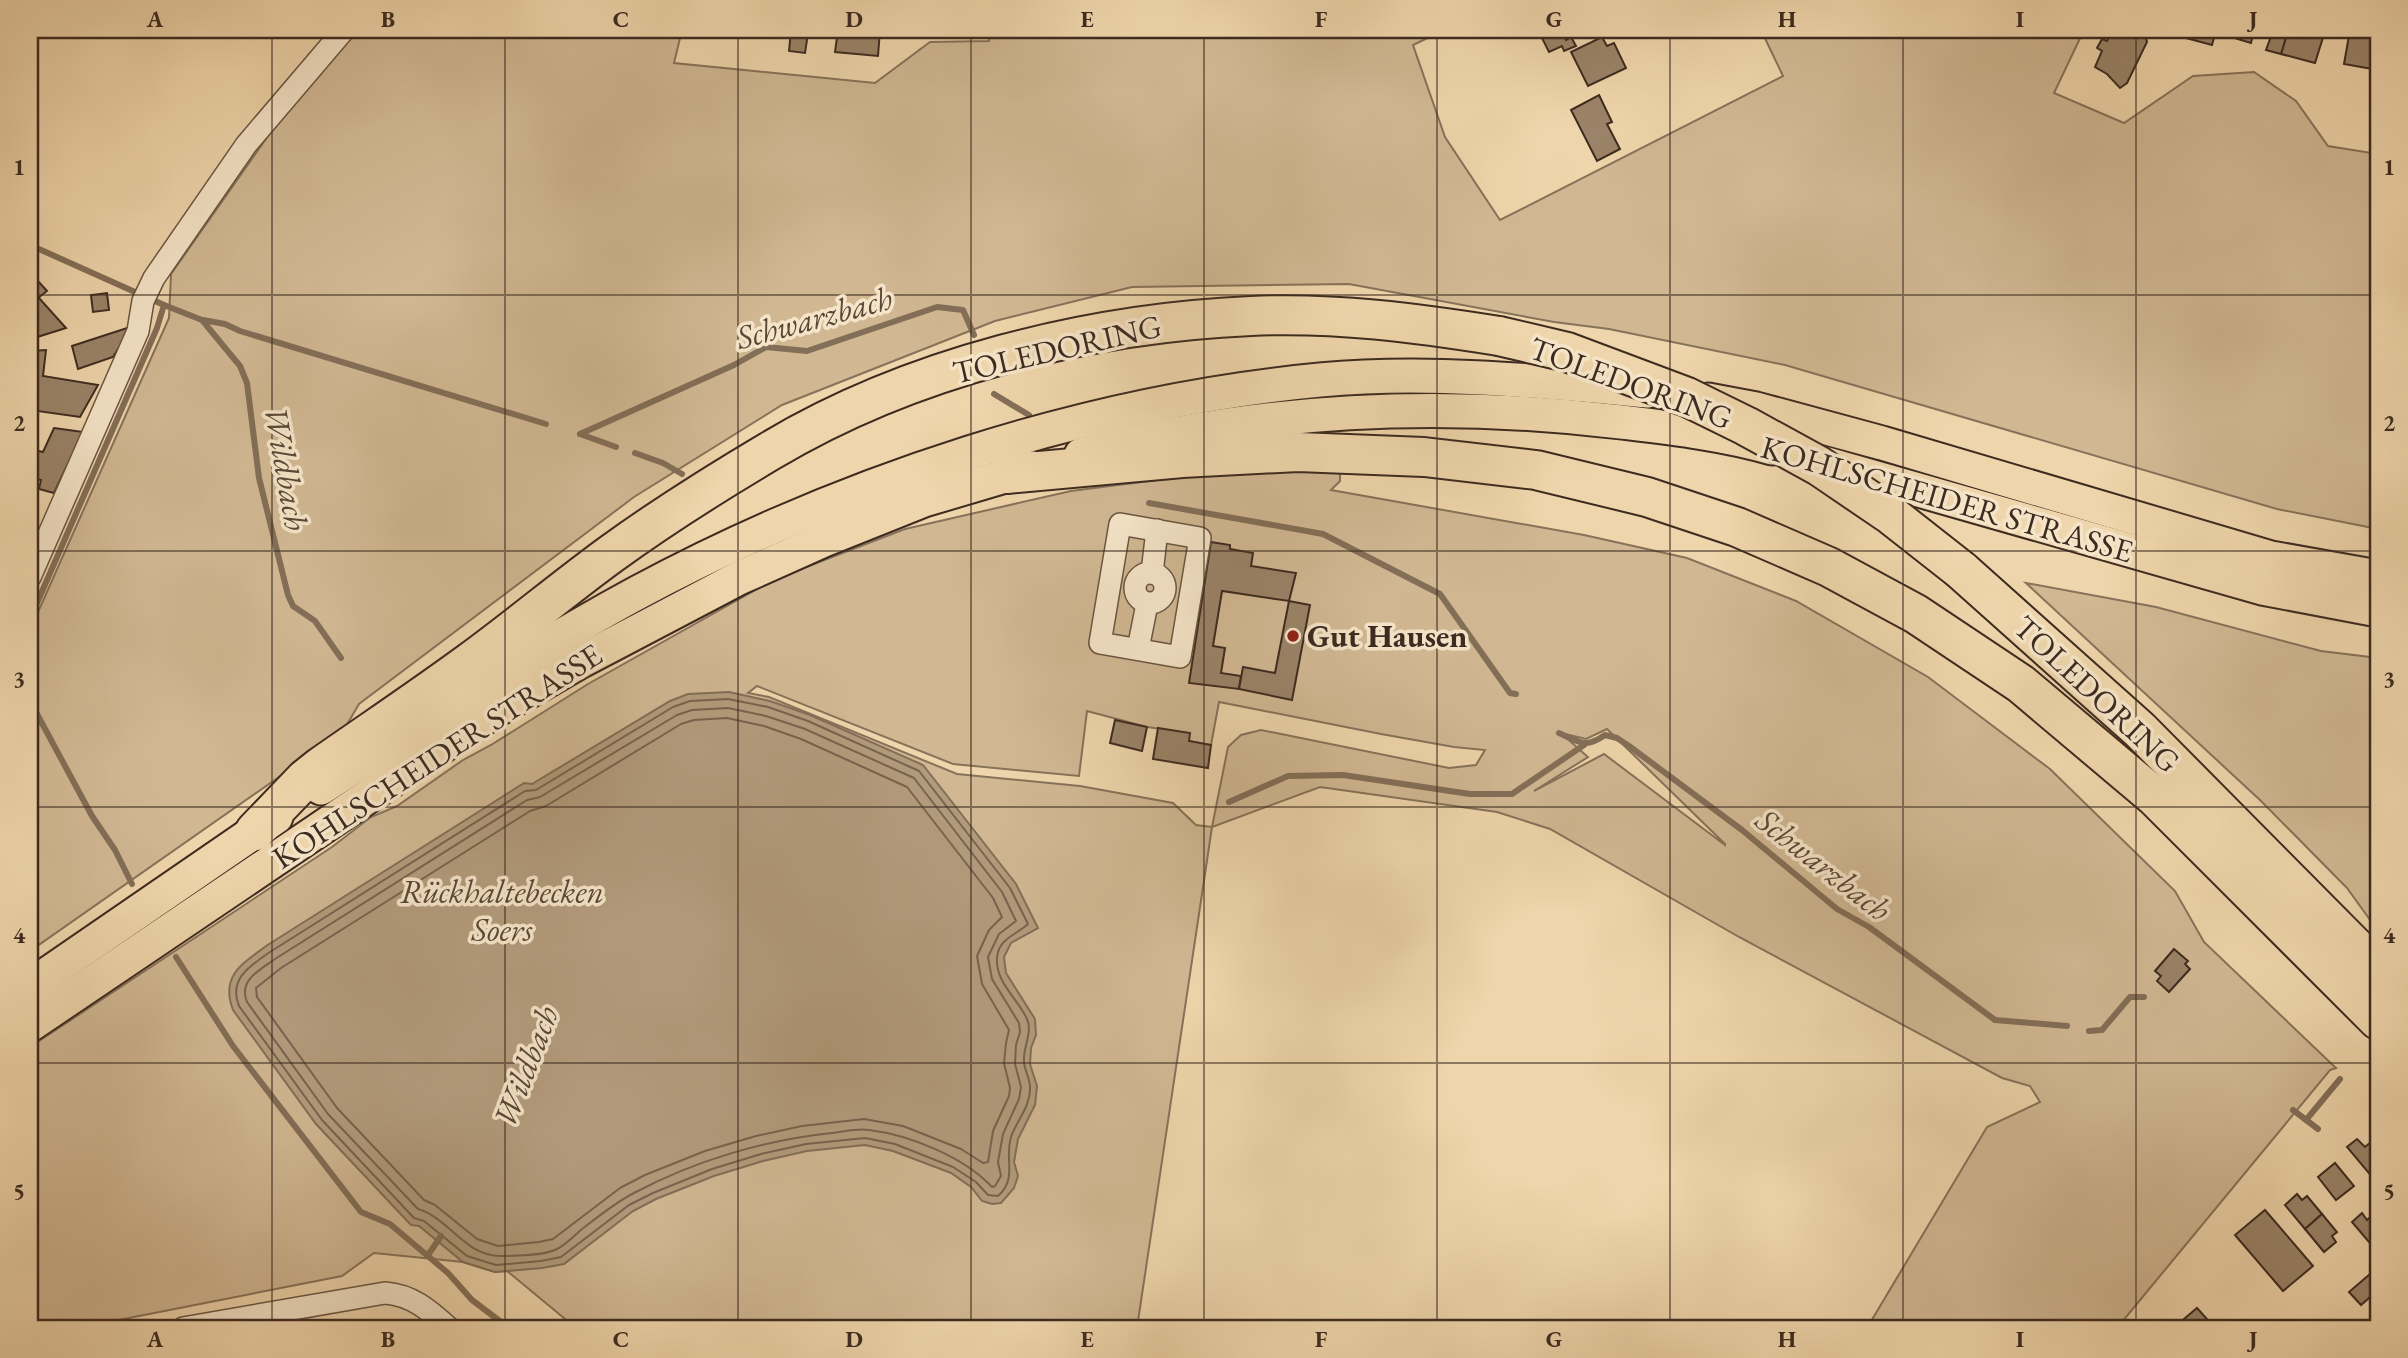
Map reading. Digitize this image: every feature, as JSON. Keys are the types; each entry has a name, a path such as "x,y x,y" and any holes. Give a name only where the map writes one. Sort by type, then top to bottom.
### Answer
{"highway":[{"name":"TOLEDORING","path":"255,831 304,779 471,662 611,554 772,449 878,397 988,359 1065,340 1157,324 1252,316 1331,316 1412,322 1499,336 1567,352 1687,397 1819,467 1870,501 1961,570 2140,730 2378,970"},
{"name":"TOLEDORING","path":"1007,474 1182,458 1298,452 1424,457 1536,470 1647,497 1737,527 1829,567 1916,614 2021,684 2155,797 2378,1020"}],"main road":[{"name":"KOHLSCHEIDER STRASSE","path":"30,986 255,831 474,689 639,592 809,512 994,444 1184,399 1321,380 1394,376 1468,376 1656,391 1755,409 1882,443 2271,558 2378,577"},
{"name":"KOHLSCHEIDER STRASSE","path":"30,1025 482,719 581,661 739,578 924,500 1007,474 1114,446 1192,430 1328,412 1401,409 1570,416 1667,427 1763,445 2262,588 2378,610"}],"street":[{"path":"30,577 138,331 145,295 246,145 344,30"},
{"path":"1120,524 1157,530 1200,538 1180,657 1100,643 1120,524"},
{"path":"1138,649 1147,604 1160,601 1166,589 1162,578 1152,573 1157,530"},
{"path":"183,1328 385,1293 400,1294 426,1307 449,1328"}],"shaded area":[{"path":"359,30 682,30 674,63 875,83 930,42 989,41 989,30 1444,30 1413,45 1445,137 1500,220 1783,76 1761,30 2084,30 2054,93 2124,123 2193,76 2254,72 2296,101 2328,146 2378,154 2378,529 2277,509 1785,365 1609,329 1554,322 1349,284 1132,287 995,321 782,405 634,497 359,704 342,733 30,951 30,630 169,318 171,274 275,126 339,49"},
{"path":"1324,467 1340,474 1340,481 1331,490 1584,535 1687,558 1796,601 1928,677 2050,769 2175,891 2204,942 2336,1068 2330,1070 2117,1328 1867,1328 1987,1127 2040,1102 2030,1086 2002,1078 1739,937 1550,829 1497,812 1320,787 1212,827 1137,1328 576,1328 507,1271 495,1272 463,1262 374,1253 342,1276 78,1328 30,1328 30,1047 332,847 371,817 397,806 463,760 588,684 775,579 905,529 1071,491 1227,471","holes":["757,686 953,764 1079,776 1087,711 1147,727 1189,733 1189,741 1211,745 1219,702 1381,734 1485,750 1476,765 1449,768 1261,730 1241,735 1228,747 1212,827 1196,825 1173,803 1080,786 957,774 769,697 748,693","1607,729 1725,844 1725,845 1604,754 1534,791 1588,757 1561,733 1586,739"]},
{"path":"2026,583 2156,607 2321,651 2378,658 2378,931 2347,888 2261,801"}],"water":[{"name":"Rückhaltebecken Soers","path":"729,692 770,701 810,715 923,765 1016,884 1038,928 1011,943 1004,957 1006,973 1035,1019 1036,1035 1031,1048 1030,1064 1037,1086 1035,1105 1018,1139 1014,1162 1018,1176 1014,1188 1001,1203 992,1204 982,1201 971,1187 951,1173 893,1151 865,1145 807,1151 714,1176 656,1199 633,1211 564,1264 495,1272 463,1262 419,1226 411,1225 316,1124 233,1010 229,988 231,980 242,965 266,946 524,783 532,784 670,701 688,694"}],"building":[{"path":"838,30 880,30 878,56 835,52"},
{"path":"1538,30 1561,30 1566,40 1571,37 1576,46 1564,51 1562,46 1549,52"},
{"path":"2113,30 2139,30 2145,33 2147,42 2127,83 2120,88 2107,74 2095,67 2102,51 2097,48 2102,39 2107,41"},
{"path":"2168,30 2230,30 2228,38 2215,34 2212,45 2175,35 2176,32"},
{"path":"2230,30 2254,30 2251,43 2228,36"},
{"path":"2288,30 2325,31 2315,63 2281,54"},
{"path":"2350,30 2363,30 2363,33 2378,36 2378,70 2344,64"},
{"path":"791,31 808,33 805,53 789,51"},
{"path":"2273,31 2287,34 2281,54 2266,50"},
{"path":"1602,37 1607,46 1614,43 1626,68 1588,86 1571,52"},
{"path":"1599,95 1612,122 1607,124 1620,149 1597,161 1571,110"},
{"path":"37,280 47,291 33,302 30,299 30,287"},
{"path":"107,293 109,310 93,312 91,295"},
{"path":"38,297 66,328 34,338 30,334 30,299 33,302"},
{"path":"127,328 128,333 113,357 78,369 72,346"},
{"path":"46,350 43,376 98,385 80,417 30,410 30,351"},
{"path":"54,428 83,432 54,493 39,489 41,480 30,478 30,449 43,452"},
{"path":"1211,542 1253,553 1251,566 1296,573 1289,601 1222,591 1213,646 1225,648 1221,673 1241,676 1239,689 1189,683"},
{"name":"Gut Hausen","path":"1289,601 1310,605 1292,700 1239,689 1243,667 1275,673"},
{"path":"1115,720 1147,727 1142,751 1110,743"},
{"path":"1158,728 1190,733 1189,741 1211,745 1208,768 1153,759"},
{"path":"2174,949 2188,961 2185,964 2190,969 2169,992 2157,981 2161,976 2155,971"},
{"path":"2378,1136 2378,1184 2347,1147 2357,1139 2365,1147"},
{"path":"2335,1163 2354,1186 2336,1200 2318,1177"},
{"path":"2297,1194 2302,1200 2307,1196 2322,1214 2305,1229 2285,1205"},
{"path":"2265,1210 2313,1266 2283,1291 2235,1235"},
{"path":"2378,1210 2378,1245 2374,1248 2352,1222 2362,1213 2367,1220"},
{"path":"2322,1214 2337,1232 2332,1236 2336,1242 2324,1252 2305,1229"},
{"path":"2377,1268 2378,1290 2361,1305 2349,1292"},
{"path":"2197,1308 2215,1328 2182,1328 2178,1324"}],"waterway":[{"name":"Wildbach","path":"30,245 164,305 157,328 30,619"},
{"name":"Wildbach","path":"164,305 202,320 240,366 247,383 259,478 288,595 293,606 315,621 341,658"},
{"name":"Schwarzbach","path":"580,434 734,365 766,347 807,351 937,307 963,310 974,335"},
{"name":"Schwarzbach","path":"203,320 225,324 240,331 546,424"},
{"name":"Schwarzbach","path":"994,394 1029,415"},
{"path":"580,434 616,447"},
{"path":"635,453 663,463 682,474"},
{"name":"Schwarzbach","path":"1149,503 1323,534 1440,594 1510,693 1516,694"},
{"name":"Wildbach","path":"30,701 132,884"},
{"name":"Schwarzbach","path":"1559,733 1582,743 1592,742 1605,735 1617,738 1742,830 1837,909 1869,927 1995,1020 2067,1026"},
{"path":"1229,802 1288,776 1343,775 1470,794 1512,794 1584,745"},
{"name":"Wildbach","path":"176,957 233,1046 361,1212 390,1224 448,1273 472,1300 509,1328"},
{"name":"Schwarzbach","path":"2089,1031 2102,1030 2130,997 2144,997"},
{"path":"2306,1120 2340,1079"},
{"name":"Schwarzbach","path":"2293,1110 2318,1129"},
{"name":"Wildbach","path":"428,1255 441,1236"}],"place":[{"name":"Gut Hausen","path":"1293,636"}]}
